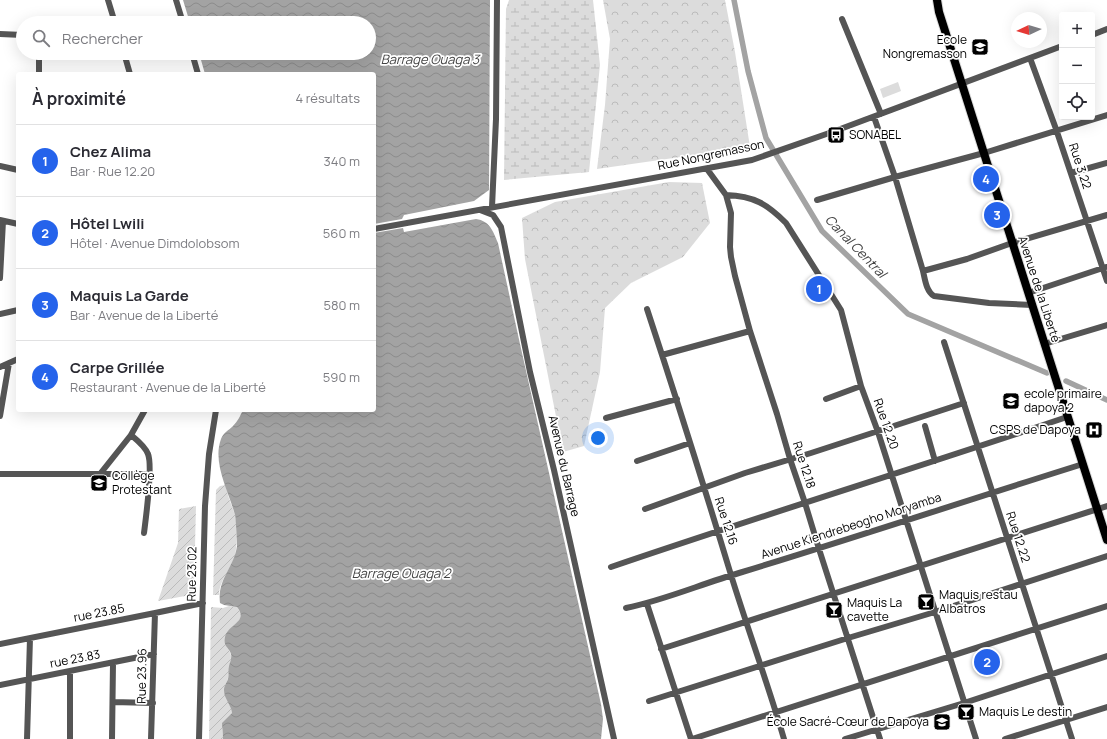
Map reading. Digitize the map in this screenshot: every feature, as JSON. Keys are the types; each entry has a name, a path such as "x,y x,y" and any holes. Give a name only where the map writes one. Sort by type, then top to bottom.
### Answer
{"main road":[{"name":"Avenue de la Liberté","path":"936,0 1107,540"}],"street":[{"path":"108,0 113,16"},
{"path":"176,0 181,16"},
{"path":"492,207 496,119 497,0"},
{"path":"842,20 877,116 928,289 931,294 934,296 989,303 1032,305"},
{"path":"1095,33 1106,31"},
{"path":"0,34 16,35"},
{"name":"Rue Nongremasson","path":"376,229 707,169 764,156 877,116 1059,47"},
{"name":"Rue 3.22","path":"1030,58 1105,268 1107,281"},
{"path":"38,72 39,60"},
{"path":"126,60 129,72"},
{"path":"194,60 197,72"},
{"path":"817,200 895,176 984,153 1107,115"},
{"path":"1071,173 1107,162"},
{"path":"0,166 16,170"},
{"path":"707,169 726,195"},
{"name":"Rue 12.18","path":"726,195 731,213 730,247 735,276 750,330 805,503 818,549 834,594 880,739"},
{"name":"Rue 12.20","path":"726,195 740,196 759,201 786,223 841,310 861,386 907,520 976,739"},
{"name":"Avenue du Barrage","path":"478,210 488,212 493,215 501,227 530,372 554,470 614,739"},
{"path":"923,271 967,259 1012,243 1107,215"},
{"path":"0,278 1,221 16,224"},
{"path":"1028,293 1105,268"},
{"name":"Rue 12.16","path":"647,309 762,665 784,739"},
{"path":"0,314 16,310"},
{"path":"1044,344 1107,325"},
{"path":"662,356 750,330"},
{"name":"Rue 12.22","path":"944,342 1072,739"},
{"path":"0,367 16,360"},
{"path":"0,416 9,363"},
{"path":"826,399 861,386"},
{"path":"606,418 677,399"},
{"path":"645,509 745,473 878,432 964,403"},
{"path":"100,474 132,435 144,412"},
{"name":"Rue 23.02","path":"199,739 207,474 216,412"},
{"path":"611,566 1067,417"},
{"path":"925,426 935,461"},
{"path":"132,435 148,453 149,474 144,533"},
{"path":"637,461 690,443"},
{"name":"Avenue Kiendrebeogho Moryamba","path":"626,608 647,604 732,575 1083,464"},
{"path":"0,474 149,474"},
{"path":"661,649 1107,506"},
{"path":"649,701 935,612 1107,556"},
{"name":"rue 23.85","path":"0,644 203,602"},
{"path":"647,604 692,739 1107,606"},
{"name":"Rue 23.96","path":"152,739 155,613"},
{"path":"27,739 30,638"},
{"name":"rue 23.83","path":"0,685 154,654"},
{"path":"845,739 964,703 1107,656"},
{"path":"112,739 113,663"},
{"path":"70,671 70,739"},
{"path":"113,702 153,703"},
{"path":"1005,739 1107,707"}],"green space":[{"path":"509,0 593,0 600,65 589,172 504,180 506,9"},
{"path":"603,0 725,0 750,147 597,169 605,105 610,39"},
{"path":"898,82 901,91 883,98 880,89"},
{"path":"669,182 702,183 710,223 683,257 631,283 605,308 600,372 584,446 563,452 525,259 522,218 555,202"},
{"path":"226,485 228,497 236,518 236,552 221,584 219,595 213,595 216,490 220,486"},
{"path":"196,506 194,587 192,593 185,596 158,601 178,543 179,509"},
{"path":"229,606 237,607 241,617 226,635 225,640 231,656 225,689 232,713 222,729 223,739 209,739 211,607 223,608"}],"water":[{"name":"Barrage Ouaga 3","path":"183,0 490,0 489,190 474,201 404,215 402,219 376,224 376,72 204,72 201,60 376,60 376,16 188,16"},
{"name":"Barrage Ouaga 2","path":"476,219 488,224 498,243 601,704 603,719 601,739 223,739 222,723 232,713 224,690 228,679 231,657 230,652 226,647 225,637 241,616 237,607 220,603 223,580 233,561 237,546 235,515 220,468 219,448 221,439 233,426 242,412 376,412 376,233 403,228 404,232"}],"waterway":[{"name":"Canal Central","path":"734,0 748,71 766,138 822,231 908,314 1047,373"},
{"name":"Canal Central","path":"1066,381 1107,400"}],"place":[{"name":"Ecole Nongremasson","path":"980,47"},
{"name":"SONABEL","path":"836,135"},
{"name":"Carpe Grillée","path":"986,179"},
{"name":"Maquis La Garde","path":"997,215"},
{"name":"Chez Alima","path":"819,289"},
{"name":"ecole primaire dapoya 2","path":"1011,401"},
{"name":"CSPS de Dapoya","path":"1094,430"},
{"name":"Collège Protestant","path":"99,483"},
{"name":"Maquis restau Albatros","path":"926,602"},
{"name":"Maquis La cavette","path":"834,610"},
{"name":"Hôtel Lwili","path":"987,662"},
{"name":"Maquis Le destin","path":"966,712"},
{"name":"École Sacré-Cœur de Dapoya","path":"942,722"}]}
